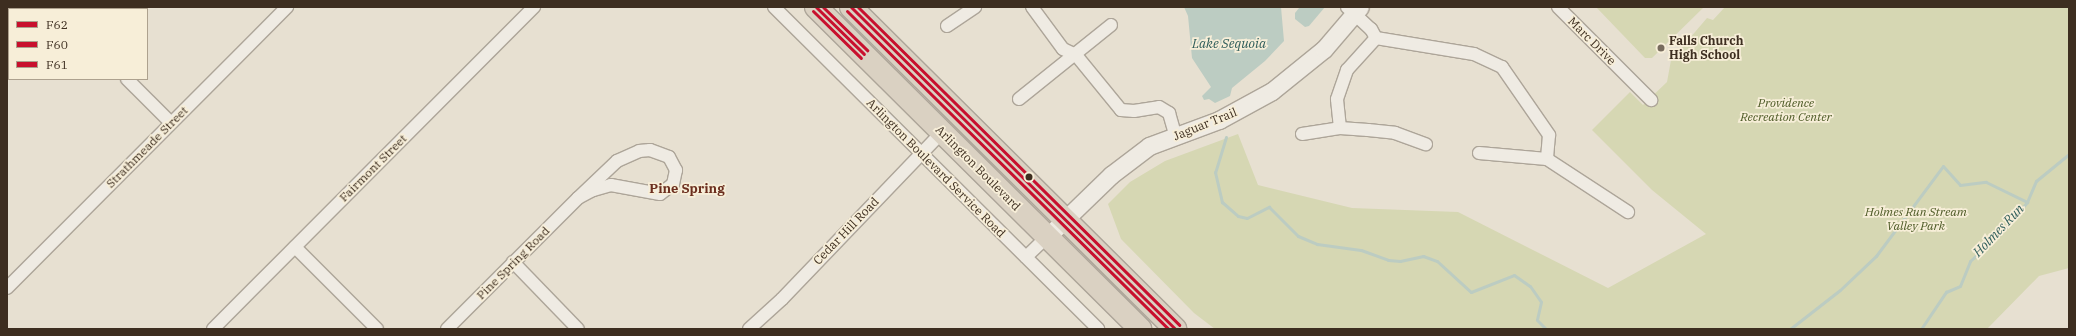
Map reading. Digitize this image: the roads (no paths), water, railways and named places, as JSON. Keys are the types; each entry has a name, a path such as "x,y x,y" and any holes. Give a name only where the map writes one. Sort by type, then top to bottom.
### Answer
{"highway":[{"name":"Arlington Boulevard","path":"816,7 1140,329"},
{"name":"Arlington Boulevard","path":"851,7 1065,219 1169,327"},
{"path":"1047,237 1056,235 1065,237 1169,327"}],"street":[{"name":"Strathmeade Street","path":"7,288 287,7"},
{"name":"Fairmont Street","path":"213,329 534,7"},
{"name":"Arlington Boulevard Service Road","path":"774,7 1098,329"},
{"path":"947,26 974,7"},
{"path":"1032,7 1063,49 1076,55 1122,110 1134,111 1159,107 1169,113 1176,137"},
{"name":"Marc Drive","path":"1558,7 1651,100"},
{"path":"1356,9 1376,38"},
{"name":"Jaguar Trail","path":"1047,237 1131,158 1149,146 1219,120 1272,91 1324,49 1356,9"},
{"path":"1019,99 1076,55 1111,24"},
{"path":"1340,128 1337,99 1347,70 1376,38"},
{"path":"1376,38 1474,54 1502,67 1549,135 1548,160"},
{"path":"128,80 171,123"},
{"path":"1302,134 1340,128 1395,133 1426,144"},
{"name":"Cedar Hill Road","path":"749,329 782,299 942,132"},
{"name":"Pine Spring Road","path":"447,329 578,198 618,161 639,150 650,150 666,155 676,170 673,184 660,194 611,185 592,190 578,198"},
{"path":"1479,153 1548,160 1628,212"},
{"path":"1026,257 1047,237"},
{"path":"295,247 377,329"},
{"path":"513,262 578,329"}],"water":[{"name":"Lake Sequoia","path":"1184,7 1281,7 1284,41 1265,61 1232,88 1230,96 1215,103 1209,99 1204,100 1202,96 1211,87 1192,58 1188,16"},
{"path":"1325,7 1309,26 1305,27 1295,19 1295,13 1299,8"}],"waterway":[{"path":"1226,137 1215,172 1222,202 1238,216 1247,218 1269,207 1298,236 1317,244 1361,250 1388,260 1400,261 1423,256 1437,261 1471,292 1514,275 1530,286 1541,302 1537,320 1546,329"},
{"name":"Holmes Run","path":"1921,329 1946,292 1960,286 1970,261 2000,234 2027,202 2036,181 2069,154"},
{"path":"1790,329 1840,290 1876,256 1943,166 1960,185 1986,182 2027,202"}],"place":[{"name":"Falls Church High School","path":"1661,48"}],"district":[{"name":"Pine Spring","path":"687,189"}],"park label":[{"name":"Providence Recreation Center","path":"1786,110"},
{"name":"Holmes Run Stream Valley Park","path":"1916,219"}]}
